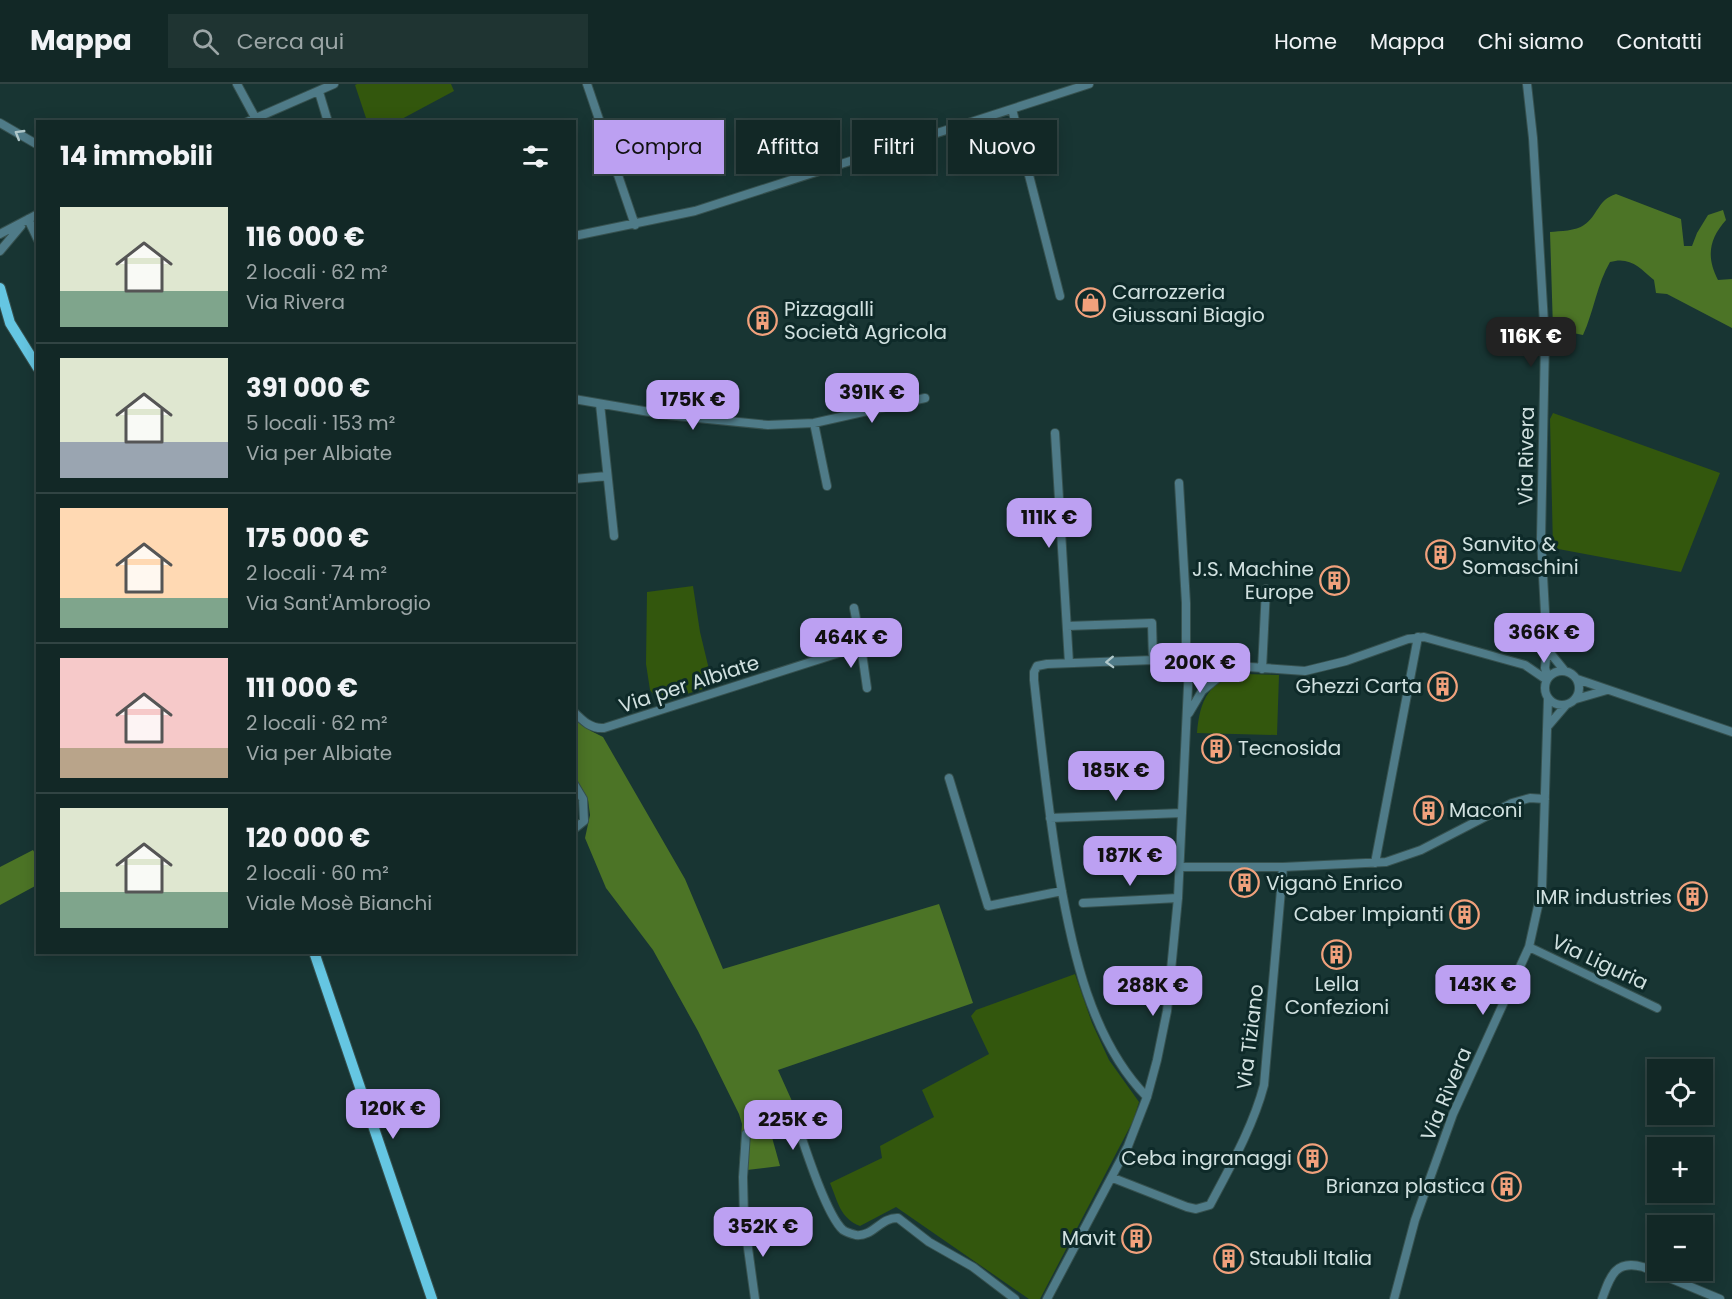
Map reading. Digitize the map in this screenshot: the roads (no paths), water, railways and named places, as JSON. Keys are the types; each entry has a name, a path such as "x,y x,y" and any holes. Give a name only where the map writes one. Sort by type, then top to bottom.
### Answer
{"main road":[{"path":"0,288 2,301 13,329 36,365"},
{"path":"317,954 327,991 432,1299"}],"street":[{"path":"237,84 257,120 334,84"},
{"path":"587,84 635,225"},
{"path":"576,236 695,212 1089,84"},
{"name":"Via Rivera","path":"1527,84 1533,138 1545,340 1541,539 1547,652 1545,668 1548,679"},
{"path":"319,92 327,120"},
{"path":"1012,109 1060,297"},
{"path":"0,123 36,145"},
{"path":"0,234 36,215"},
{"path":"26,221 36,237"},
{"path":"0,251 26,221"},
{"path":"576,399 667,415 768,425 814,423 925,398"},
{"path":"600,404 614,536"},
{"path":"814,423 828,486"},
{"path":"1054,433 1069,663"},
{"path":"576,479 607,476"},
{"path":"1047,1299 1128,1146 1147,1096 1167,1011 1180,867 1189,665 1186,658 1186,612 1179,483"},
{"path":"1262,669 1266,589"},
{"path":"854,609 867,688"},
{"path":"1067,626 1152,622 1153,660"},
{"path":"1375,863 1418,637"},
{"path":"1147,1096 1116,1054 1094,1009 1077,962 1050,818 1034,680 1036,669 1041,664 1153,660 1189,665 1293,671 1316,669 1418,637 1442,641 1525,665 1548,679"},
{"name":"Via per Albiate","path":"576,714 595,729 604,728 861,646"},
{"path":"1525,665 1538,664 1547,652 1564,670 1577,679 1732,732"},
{"path":"1187,716 1202,691 1231,667"},
{"path":"1564,670 1552,674 1545,689 1548,698 1556,704 1566,705"},
{"path":"1576,699 1580,689 1577,679"},
{"path":"1547,726 1566,705 1576,699 1608,690"},
{"name":"Via Rivera","path":"1394,1299 1415,1220 1453,1114 1529,947 1542,888 1548,698"},
{"path":"949,778 988,906 1062,891"},
{"path":"576,787 584,799 584,821 576,827"},
{"path":"1180,867 1283,867 1396,860 1411,855 1512,803 1530,798 1545,799"},
{"path":"1050,818 1182,813"},
{"name":"Via Tiziano","path":"1113,1178 1187,1207 1196,1209 1210,1205 1240,1147 1264,1085 1283,867"},
{"path":"1083,903 1178,898"},
{"name":"Via Liguria","path":"1529,947 1657,1008"},
{"path":"792,1109 819,1184 838,1223 849,1233 856,1235 868,1233 888,1220 898,1218 929,1242 973,1267 1015,1299"},
{"path":"746,1134 743,1177 744,1219 755,1299"},
{"path":"1602,1299 1613,1273 1618,1268 1630,1265 1643,1267 1720,1299"}],"place":[{"name":"Carrozzeria Giussani Biagio","path":"1091,303"},
{"name":"Pizzagalli Società Agricola","path":"763,320"},
{"name":"Sanvito & Somaschini","path":"1441,555"},
{"name":"J.S. Machine Europe","path":"1335,581"},
{"name":"Ghezzi Carta","path":"1443,686"},
{"name":"Tecnosida","path":"1217,748"},
{"name":"Maconi","path":"1428,810"},
{"name":"Viganò Enrico","path":"1245,883"},
{"name":"IMR industries","path":"1693,897"},
{"name":"Caber Impianti","path":"1465,914"},
{"name":"Lella Confezioni","path":"1337,954"},
{"name":"Ceba ingranaggi","path":"1313,1158"},
{"name":"Brianza plastica","path":"1506,1186"},
{"name":"Mavit","path":"1137,1238"},
{"name":"Staubli Italia","path":"1228,1258"}]}
